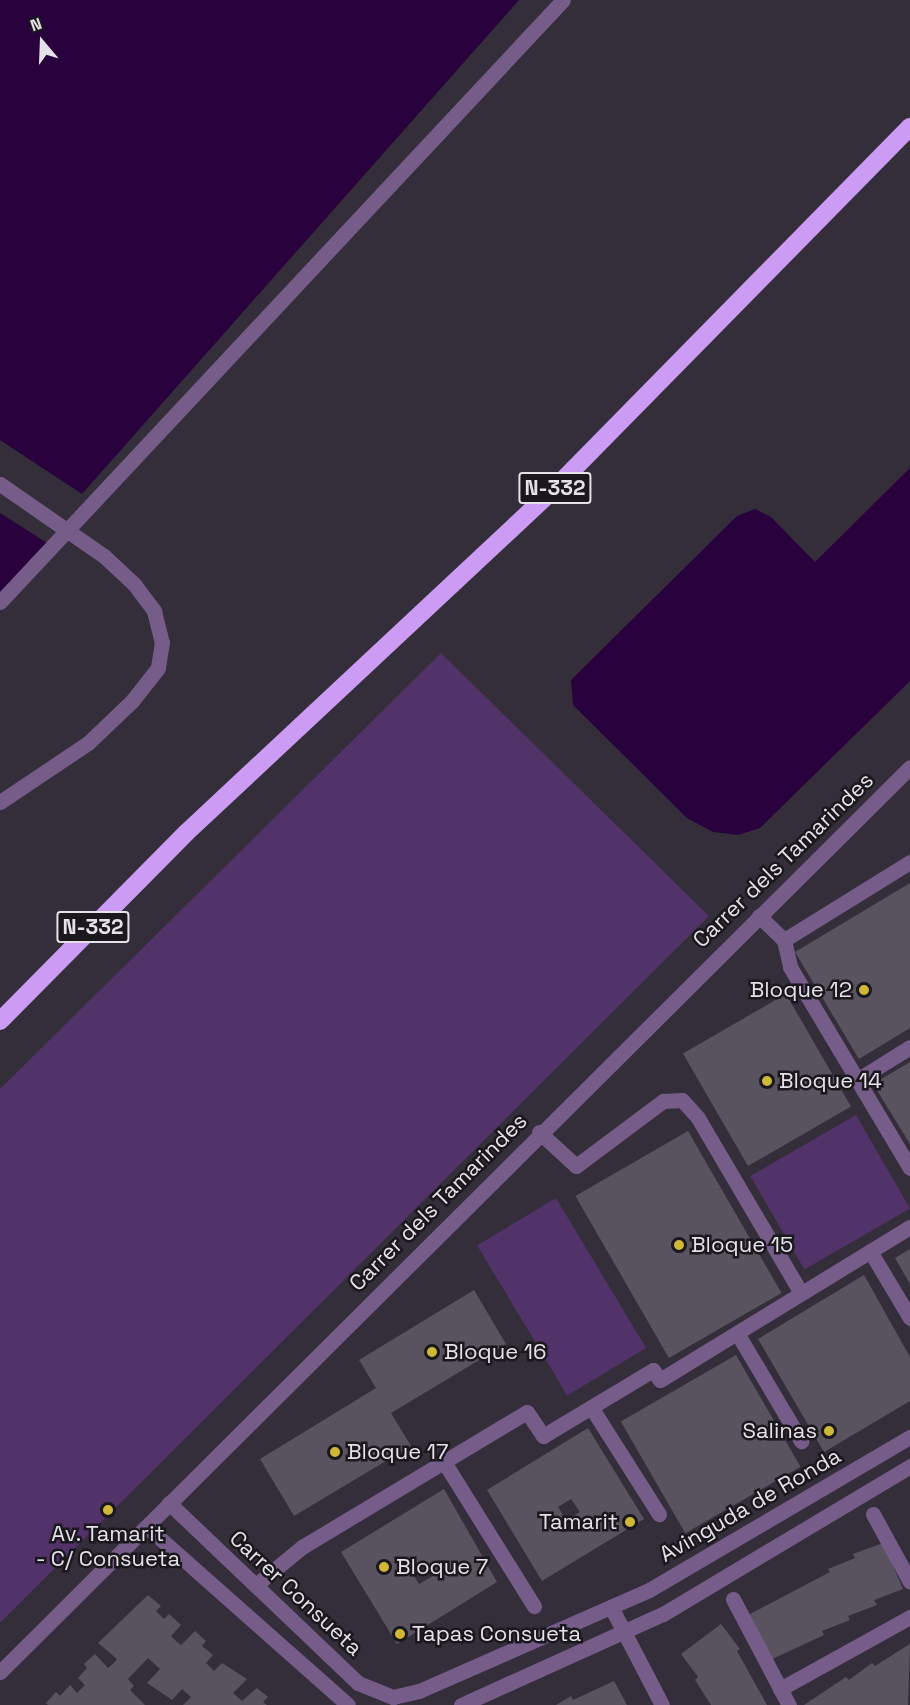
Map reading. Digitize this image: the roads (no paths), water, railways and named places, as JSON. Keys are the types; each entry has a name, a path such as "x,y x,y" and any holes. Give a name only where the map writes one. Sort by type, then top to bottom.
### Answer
{"highway":[{"name":"N-332","path":"0,1021 186,833 552,491 910,127"}],"street":[{"path":"0,602 563,0"},
{"path":"0,484 68,530 134,584 154,611 162,642 159,668 132,701 88,743 0,802"},
{"name":"Carrer dels Tamarindes","path":"0,1672 539,1132 910,767"},
{"path":"784,940 910,862"},
{"path":"759,916 784,940 790,967 910,1168"},
{"path":"858,1080 910,1047"},
{"path":"539,1132 576,1167 663,1101 682,1100 698,1118 801,1293"},
{"path":"256,1585 302,1547 527,1412 543,1436 653,1370 660,1380 910,1227"},
{"path":"870,1251 910,1318"},
{"path":"737,1333 801,1441"},
{"path":"591,1407 659,1514"},
{"name":"Avinguda de Ronda","path":"393,1701 649,1590 910,1437"},
{"path":"444,1462 534,1606"},
{"name":"Avinguda de Ronda","path":"461,1705 663,1614 910,1466"},
{"name":"Carrer Consueta","path":"169,1503 358,1683 393,1701"},
{"path":"873,1514 910,1582"},
{"path":"147,1527 348,1705"},
{"path":"733,1599 789,1705"},
{"path":"611,1607 662,1705"},
{"path":"780,1689 910,1617"}],"place":[{"name":"Bloque 12","path":"864,990"},
{"name":"Bloque 14","path":"767,1081"},
{"name":"Bloque 15","path":"679,1245"},
{"name":"Bloque 16","path":"432,1352"},
{"name":"Salinas","path":"829,1431"},
{"name":"Bloque 17","path":"335,1452"},
{"name":"Av. Tamarit - C/ Consueta","path":"108,1510"},
{"name":"Tamarit","path":"630,1522"},
{"name":"Bloque 7","path":"384,1567"},
{"name":"Tapas Consueta","path":"400,1634"}]}
